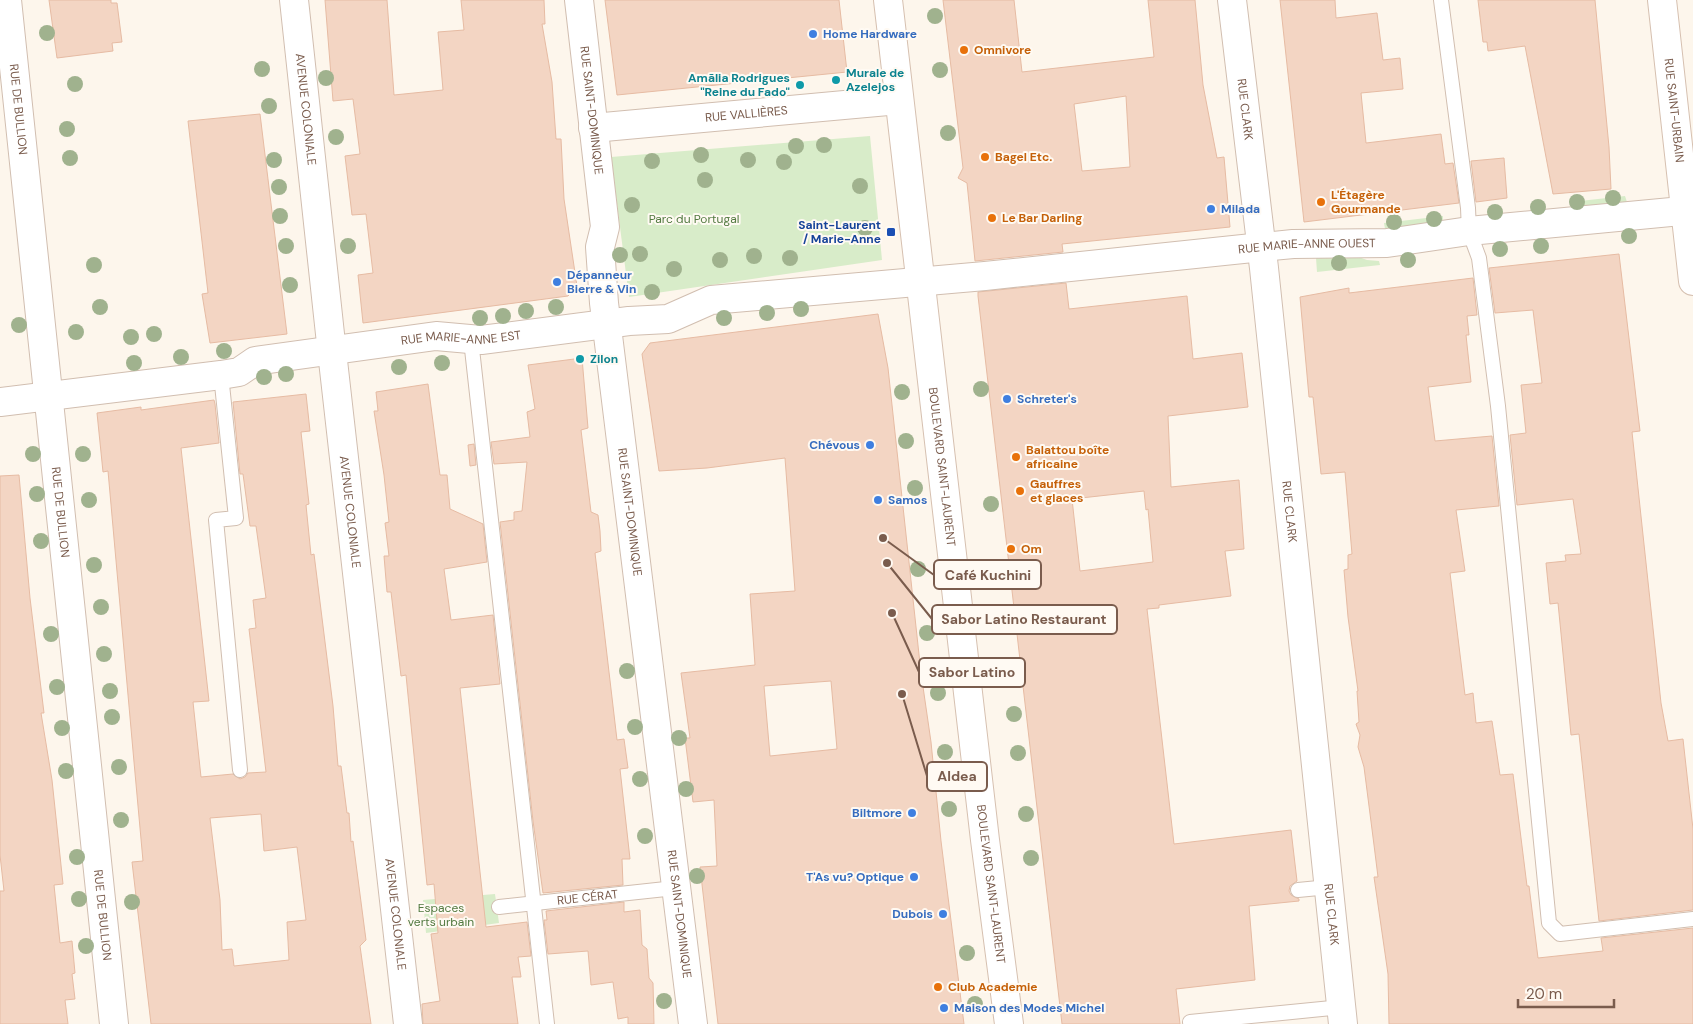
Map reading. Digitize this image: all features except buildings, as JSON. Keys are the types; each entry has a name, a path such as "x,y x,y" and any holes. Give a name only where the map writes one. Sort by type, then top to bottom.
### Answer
{"street":[{"name":"RUE DE BULLION","path":"7,0 114,1024"},
{"name":"AVENUE COLONIALE","path":"294,0 408,1024"},
{"name":"RUE SAINT-DOMINIQUE","path":"579,0 605,227 600,247 606,323 693,1024"},
{"name":"BOULEVARD SAINT-LAURENT","path":"888,0 1008,1024"},
{"name":"RUE CLARK","path":"1232,0 1262,246 1342,1016"},
{"name":"RUE SAINT-URBAIN","path":"1662,0 1689,210 1693,281"},
{"name":"RUE VALLIÈRES","path":"593,128 899,100"},
{"name":"RUE MARIE-ANNE OUEST","path":"920,280 985,276 1262,246 1387,243 1469,231 1689,210"},
{"name":"RUE MARIE-ANNE EST","path":"0,402 220,375 239,372 256,361 436,336 471,340 606,323 668,319 711,300 920,280"}],"lane":[{"path":"1441,0 1468,208 1469,231 1479,258 1498,406 1548,923 1560,934 1693,920"},
{"path":"471,340 547,1024"},
{"path":"220,375 236,518 216,520 240,770"},
{"path":"1298,890 1329,887"},
{"name":"RUE CÉRAT","path":"498,907 676,888"},
{"path":"1190,1022 1342,1016"}],"green space":[{"name":"Parc du Portugal","path":"870,136 882,260 629,297 611,157"},
{"path":"1625,196 1627,202 1572,208 1571,202"},
{"path":"1443,216 1443,222 1385,229 1384,223"},
{"path":"1353,255 1367,260 1379,261 1380,265 1317,272 1316,258"},
{"name":"Espaces verts urbain","path":"495,894 499,923 426,933 423,900"}],"place":[{"name":"Home Hardware","path":"813,34"},
{"name":"Omnivore","path":"964,50"},
{"name":"Murale de Azelejos","path":"836,80"},
{"name":"Amãlia Rodrigues \"Reine du Fado\"","path":"800,85"},
{"name":"Bagel Etc.","path":"985,157"},
{"name":"L'Étagère Gourmande","path":"1321,202"},
{"name":"Milada","path":"1211,209"},
{"name":"Le Bar Darling","path":"992,218"},
{"name":"Saint-Laurent / Marie-Anne","path":"891,232"},
{"name":"Dépanneur Bierre & Vin","path":"557,282"},
{"name":"Zilon","path":"580,359"},
{"name":"Schreter's","path":"1007,399"},
{"name":"Chévous","path":"870,445"},
{"name":"Balattou boîte africaine","path":"1016,457"},
{"name":"Gauffres et glaces","path":"1020,491"},
{"name":"Samos","path":"878,500"},
{"name":"Café Kuchini","path":"883,538"},
{"name":"Om","path":"1011,549"},
{"name":"Sabor Latino Restaurant","path":"887,563"},
{"name":"Sabor Latino","path":"892,613"},
{"name":"Aldea","path":"902,694"},
{"name":"Biltmore","path":"912,813"},
{"name":"T'As vu? Optique","path":"914,877"},
{"name":"Dubois","path":"943,914"},
{"name":"Club Academie","path":"938,987"},
{"name":"Maison des Modes Michel","path":"944,1008"}]}
